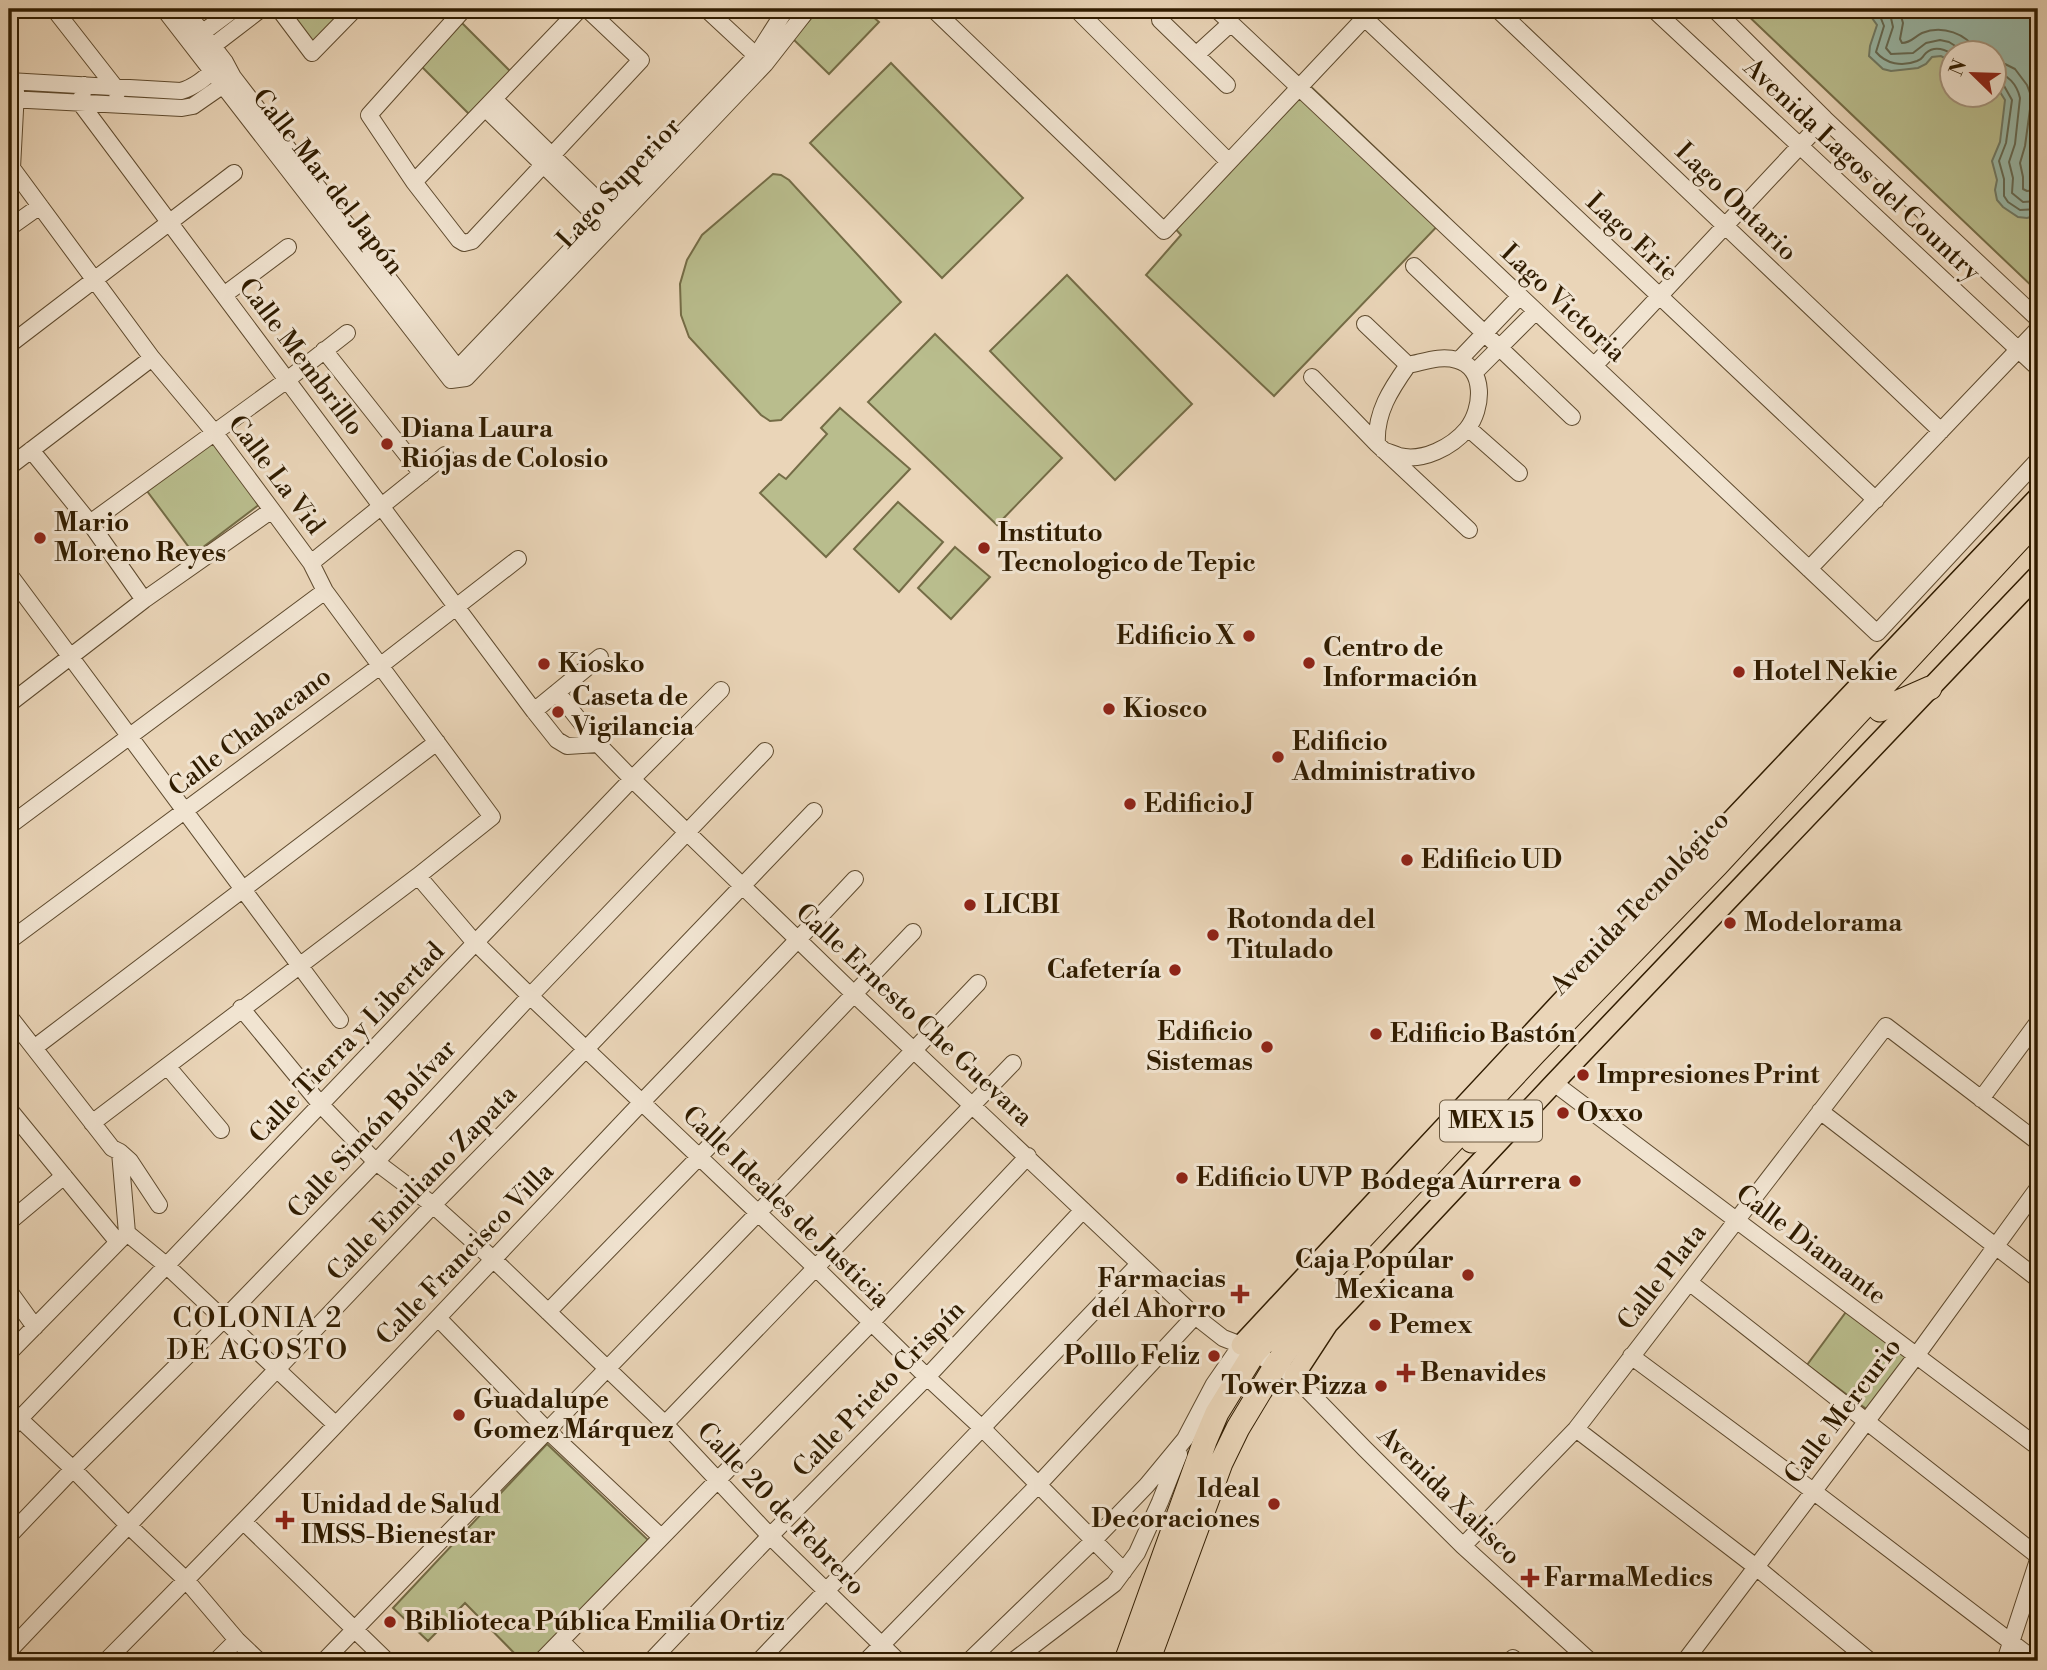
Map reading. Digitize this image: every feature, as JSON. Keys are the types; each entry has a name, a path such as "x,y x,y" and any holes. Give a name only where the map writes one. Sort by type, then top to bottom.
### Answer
{"highway":[{"path":"2000,537 2036,529"},
{"name":"Avenida Tecnológico","path":"1126,1661 1205,1441 1247,1349 1726,855 1946,618 2036,529"},
{"name":"Avenida Tecnológico","path":"1148,1661 1221,1463 1255,1397 1285,1370 1312,1314 1880,710 2036,529"},
{"path":"1946,618 1956,583"},
{"path":"1880,710 1930,688"},
{"path":"1576,1011 1593,968"},
{"path":"1472,1141 1514,1127"}],"main road":[{"name":"Avenida Tecnológico","path":"1247,1349 1593,968 2038,497"},
{"name":"Avenida Tecnológico","path":"1285,1370 2038,575"}],"street":[{"path":"54,9 115,87 122,105"},
{"name":"Calle Mar del Japón","path":"164,9 201,44 219,66 228,82 452,380 460,376"},
{"name":"Calle Mar del Japón","path":"184,9 201,44"},
{"path":"201,44 234,9"},
{"path":"201,44 261,9"},
{"path":"279,9 312,53 353,10"},
{"path":"464,9 369,115 414,182 464,243 472,241 641,60 587,9"},
{"path":"414,182 580,9"},
{"path":"706,9 761,60"},
{"name":"Lago Superior","path":"761,60 786,9"},
{"name":"Lago Superior","path":"460,376 808,9"},
{"path":"933,9 1164,231 1299,87 1364,12"},
{"path":"1076,9 1229,162"},
{"name":"Lago Victoria","path":"1216,9 1877,633 2038,460"},
{"name":"Lago Ontario","path":"1497,9 1941,431"},
{"name":"Avenida Lagos del Country","path":"1653,9 2038,368"},
{"name":"Avenida Lagos del Country","path":"1714,9 1825,119 2038,319"},
{"name":"Lago Erie","path":"1364,12 1875,500"},
{"path":"1160,20 1227,85"},
{"path":"1196,55 1231,23"},
{"path":"10,169 12,82 181,91 187,90 219,66"},
{"path":"13,99 182,108 193,106 228,82"},
{"path":"81,104 84,85"},
{"name":"Calle Membrillo","path":"81,104 557,740 567,746 598,744"},
{"path":"489,104 609,220"},
{"path":"1594,366 1825,119"},
{"name":"Calle La Vid","path":"10,169 40,205 152,358 214,432 311,563 325,591 492,817 418,876"},
{"path":"9,345 234,173"},
{"path":"9,228 40,205"},
{"path":"224,295 288,247"},
{"path":"1414,266 1572,417"},
{"path":"1459,360 1520,296"},
{"path":"1474,373 1536,311"},
{"path":"1365,324 1408,365"},
{"path":"1809,569 2038,329"},
{"path":"90,523 287,380 347,333"},
{"path":"324,350 422,474"},
{"path":"9,467 152,358"},
{"path":"1442,358 1459,360 1469,366 1479,381 1479,396 1468,428 1437,452 1416,457 1400,456 1379,443 1380,414 1390,390 1408,365 1442,358"},
{"path":"1312,377 1469,530"},
{"path":"1468,428 1519,473"},
{"path":"31,450 90,523 144,600"},
{"path":"311,563 445,455"},
{"path":"9,704 144,600 272,510"},
{"name":"Calle Chabacano","path":"9,941 380,666 518,559"},
{"path":"11,581 71,657 340,1020"},
{"path":"9,826 325,591"},
{"path":"534,711 600,657"},
{"name":"Calle Tierra y Libertad","path":"12,1419 167,1266 632,779 721,690"},
{"name":"Calle Ernesto Che Guevara","path":"557,692 598,744 632,779 854,994 1195,1316 1223,1338 1247,1349"},
{"path":"34,1048 437,742"},
{"name":"Calle Simón Bolívar","path":"9,1536 376,1162 530,996 765,751"},
{"name":"Calle Emiliano Zapata","path":"9,1651 433,1205 814,811"},
{"path":"92,1123 418,876"},
{"name":"Calle Ideales de Justicia","path":"418,876 477,943 530,996 983,1429 1124,1571"},
{"name":"Calle Francisco Villa","path":"106,1661 439,1319 855,879"},
{"path":"548,1312 913,932"},
{"path":"324,1661 978,983"},
{"name":"Calle 20 de Febrero","path":"241,1008 321,1105 376,1162 433,1205 494,1260 665,1424 770,1536 898,1661"},
{"path":"9,1016 92,1123 116,1150 130,1161 159,1205"},
{"path":"2038,1022 1981,1099 2038,1142"},
{"name":"Calle Plata","path":"1463,1546 1576,1429 1886,1026 1981,1099"},
{"path":"665,1424 1013,1063"},
{"path":"167,1066 221,1130"},
{"name":"Calle Diamante","path":"1554,1083 2038,1447"},
{"path":"9,1109 64,1176 122,1237 167,1266 335,1424"},
{"path":"1820,1111 2038,1279"},
{"path":"9,1353 122,1237 116,1150"},
{"path":"541,1661 871,1323 1027,1156"},
{"path":"9,1222 64,1176"},
{"name":"Calle Mercurio","path":"1688,1660 2038,1188"},
{"name":"Calle Prieto Crispín","path":"651,1661 926,1377 1083,1210"},
{"path":"759,1661 1139,1264"},
{"path":"1689,1282 2038,1558 2005,1661"},
{"path":"9,1291 35,1327"},
{"path":"866,1661 1038,1485 1195,1316"},
{"path":"439,1319 547,1430 661,1537"},
{"path":"1013,1661 1114,1584 1124,1571 1137,1553 1185,1439 1214,1384 1247,1349"},
{"name":"Avenida Xalisco","path":"1247,1349 1285,1370 1463,1546 1590,1661"},
{"path":"1632,1356 2036,1661"},
{"path":"12,1419 73,1469 186,1580 237,1640 259,1661"},
{"path":"1576,1429 1756,1567 1870,1661"},
{"path":"969,1661 1093,1541 1147,1485 1185,1439"},
{"path":"244,1522 387,1661"},
{"path":"216,1661 237,1640"},
{"path":"561,1641 581,1661"}],"green space":[{"path":"285,9 354,9 316,49"},
{"path":"819,9 864,9 879,22 829,74 793,39"},
{"path":"1741,9 2038,9 2038,292"},
{"path":"459,20 514,75 473,118 418,63"},
{"path":"891,63 1023,198 942,278 810,143"},
{"path":"1307,83 1447,216 1274,396 1146,275 1181,235 1172,225"},
{"path":"773,174 789,180 901,302 781,420 770,421 761,415 689,337 681,315 680,284 687,260 702,235"},
{"path":"1067,275 1192,404 1115,480 990,351"},
{"path":"935,334 1062,458 997,525 868,402"},
{"path":"840,408 910,469 826,557 760,493 779,474 786,479 827,434 821,428"},
{"path":"213,441 260,504 194,554 147,491"},
{"path":"898,502 943,542 899,592 854,549"},
{"path":"955,547 990,577 951,619 918,588"},
{"path":"1846,1312 1908,1359 1869,1411 1807,1365"},
{"path":"547,1444 648,1540 531,1661 522,1661 465,1603 428,1641 393,1608"}],"water":[{"path":"1873,9 2038,9 2038,215 2018,217 1997,200 1995,190 1997,180 1992,161 2000,142 2004,108 2008,108 2008,38 1938,38 1938,56 1932,57 1918,68 1891,71 1883,69 1869,56 1877,25 1872,18"}],"place":[{"name":"Diana Laura Riojas de Colosio","path":"387,444"},
{"name":"Mario Moreno Reyes","path":"40,538"},
{"name":"Instituto Tecnologico de Tepic","path":"984,548"},
{"name":"Edificio X","path":"1249,636"},
{"name":"Centro de Información","path":"1309,663"},
{"name":"Kiosko","path":"544,664"},
{"name":"Hotel Nekie","path":"1739,672"},
{"name":"Kiosco","path":"1109,709"},
{"name":"Caseta de Vigilancia","path":"558,712"},
{"name":"Edificio Administrativo","path":"1278,757"},
{"name":"Edificio J","path":"1130,804"},
{"name":"Edificio UD","path":"1407,860"},
{"name":"LICBI","path":"970,905"},
{"name":"Modelorama","path":"1730,923"},
{"name":"Rotonda del Titulado","path":"1213,935"},
{"name":"Cafetería","path":"1175,970"},
{"name":"Edificio Bastón","path":"1376,1034"},
{"name":"Edificio Sistemas","path":"1267,1047"},
{"name":"Impresiones Print","path":"1583,1075"},
{"name":"Oxxo","path":"1563,1113"},
{"name":"Edificio UVP","path":"1182,1178"},
{"name":"Bodega Aurrera","path":"1575,1181"},
{"name":"Caja Popular Mexicana","path":"1468,1275"},
{"name":"Farmacias del Ahorro","path":"1240,1294"},
{"name":"Pemex","path":"1375,1325"},
{"name":"Polllo Feliz","path":"1214,1356"},
{"name":"Benavides","path":"1406,1373"},
{"name":"Tower Pizza","path":"1381,1386"},
{"name":"Guadalupe Gomez Márquez","path":"459,1415"},
{"name":"Ideal Decoraciones","path":"1274,1504"},
{"name":"Unidad de Salud IMSS-Bienestar","path":"285,1520"},
{"name":"FarmaMedics","path":"1530,1578"},
{"name":"Biblioteca Pública Emilia Ortiz","path":"390,1622"}],"district":[{"name":"COLONIA 2 DE AGOSTO","path":"258,1334"}]}
